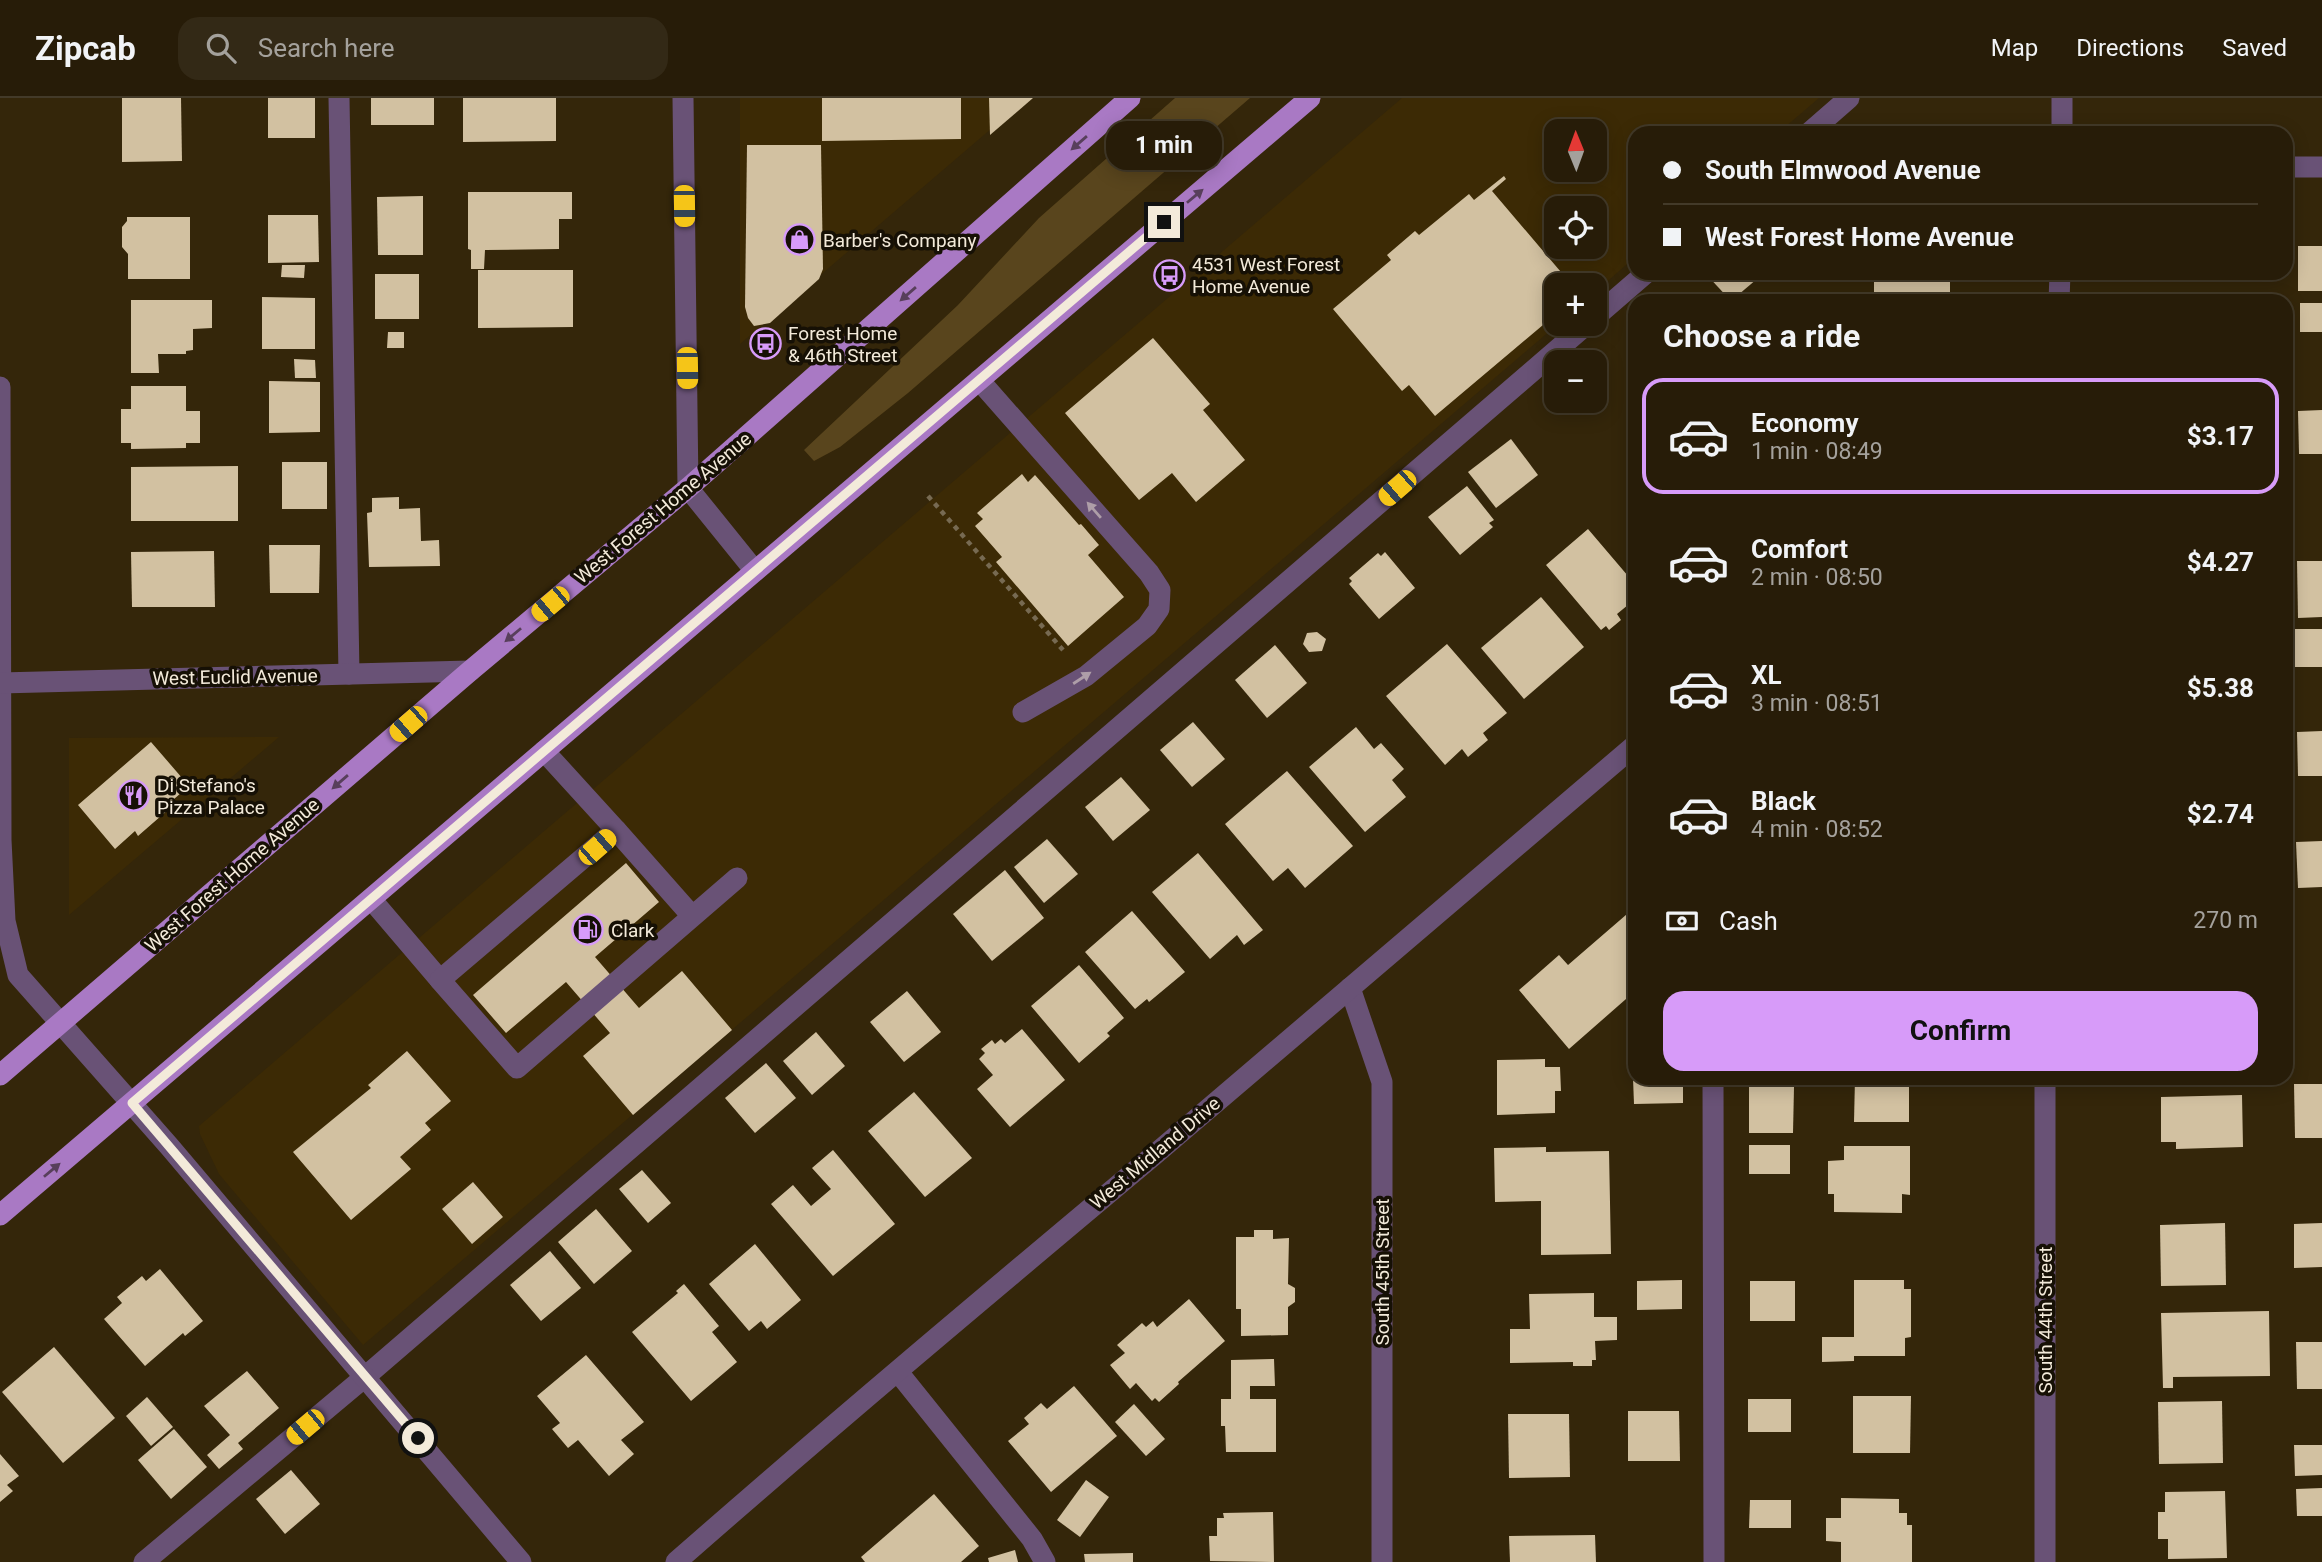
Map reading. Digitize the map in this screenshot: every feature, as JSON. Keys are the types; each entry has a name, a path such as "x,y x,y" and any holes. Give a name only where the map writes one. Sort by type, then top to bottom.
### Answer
{"main road":[{"name":"West Forest Home Avenue","path":"0,1075 470,671 688,488 1130,98"},
{"path":"0,1215 1310,98"}],"street":[{"path":"339,98 349,674"},
{"path":"683,98 688,488 755,571"},
{"path":"1817,126 1849,98"},
{"path":"2062,98 2062,126"},
{"path":"2293,167 2322,167"},
{"path":"1607,307 1638,280"},
{"path":"144,1562 366,1376 1573,336"},
{"path":"979,380 1149,573 1160,590 1159,609 1147,626 1086,676 1023,712"},
{"path":"0,387 3,921 18,975 132,1103 522,1562"},
{"name":"West Euclid Avenue","path":"1,683 470,671"},
{"path":"544,751 692,916"},
{"name":"West Midland Drive","path":"676,1562 828,1429 1628,751"},
{"path":"440,980 616,830"},
{"path":"370,899 517,1068 737,878"},
{"name":"South 45th Street","path":"1350,988 1382,1082 1382,1562"},
{"path":"1713,1085 1714,1562"},
{"name":"South 44th Street","path":"2045,1085 2045,1562"},
{"path":"898,1372 1032,1539 1045,1562"}],"path":[{"path":"928,496 1086,676"}],"shaded area":[{"path":"740,98 1027,98 740,344"},
{"path":"1175,98 1250,98 908,393 840,447 814,461 804,450 958,305 1039,218"},
{"path":"1402,98 1819,98 1786,126 1628,126 1628,263 1607,282 1607,273 1544,273 1544,336 363,1345 219,1174 200,1134 199,1126"},
{"path":"279,737 69,915 69,738"}],"building":[{"path":"122,98 181,98 182,161 122,162"},
{"path":"268,98 315,98 315,138 268,138"},
{"path":"371,98 434,98 434,125 371,125"},
{"path":"463,98 556,98 556,141 463,142"},
{"path":"822,98 961,98 961,139 822,141"},
{"path":"989,98 1033,98 990,135"},
{"path":"747,145 821,145 823,269 819,279 770,323 754,326 745,307"},
{"path":"1504,176 1506,179 1492,191 1544,252 1544,259 1550,259 1562,273 1544,273 1544,324 1435,416 1409,385 1402,391 1333,309 1391,260 1387,255 1415,231 1419,235 1469,194 1474,200"},
{"path":"468,192 572,192 572,219 559,219 559,249 485,250 484,269 471,269 471,250 468,249"},
{"path":"423,196 423,255 378,255 377,197"},
{"path":"268,215 318,215 319,262 268,263"},
{"path":"127,217 190,217 190,279 128,279 128,254 122,247 122,227"},
{"path":"2298,246 2322,246 2322,291 2298,291"},
{"path":"282,265 305,265 304,278 281,277"},
{"path":"478,270 573,270 573,327 478,328"},
{"path":"375,274 419,274 419,319 375,319"},
{"path":"1712,280 1756,280 1739,294 1724,294"},
{"path":"1874,280 1950,280 1950,294 1874,294"},
{"path":"262,297 315,298 315,349 262,349"},
{"path":"131,300 212,300 212,328 193,329 193,350 186,351 186,354 158,354 159,373 131,373"},
{"path":"2300,303 2322,303 2322,332 2300,332"},
{"path":"388,332 404,332 404,348 387,348"},
{"path":"1153,338 1210,404 1203,410 1245,460 1196,502 1172,473 1139,500 1065,413"},
{"path":"294,359 315,360 316,378 295,378"},
{"path":"269,381 320,382 320,432 269,433"},
{"path":"131,386 186,386 186,411 200,411 200,443 186,443 186,448 131,449 131,443 121,443 121,409 131,409"},
{"path":"2322,410 2322,454 2299,454 2298,411"},
{"path":"1511,439 1538,475 1496,508 1468,472"},
{"path":"282,462 327,462 327,509 282,509"},
{"path":"238,466 238,521 131,521 131,467"},
{"path":"1022,474 1028,482 1035,475 1099,545 1088,555 1124,597 1068,646 996,562 1002,557 975,526 983,519 977,513"},
{"path":"1467,486 1494,520 1489,523 1493,527 1460,555 1428,517"},
{"path":"399,497 399,509 420,508 421,541 439,540 440,566 369,567 367,513 372,512 372,498"},
{"path":"1588,529 1628,576 1628,605 1617,614 1621,620 1609,630 1606,626 1601,630 1546,565"},
{"path":"269,545 320,545 319,593 270,593"},
{"path":"214,551 215,607 132,607 131,552"},
{"path":"1385,552 1415,588 1379,619 1349,584 1352,581 1349,578 1378,553 1381,556"},
{"path":"2297,561 2322,561 2322,617 2298,618"},
{"path":"1541,597 1584,647 1524,699 1481,648"},
{"path":"2293,629 2322,629 2322,667 2293,667"},
{"path":"1317,632 1326,639 1322,651 1309,652 1303,644 1307,633"},
{"path":"1447,644 1507,713 1483,733 1488,740 1468,757 1462,749 1445,765 1386,696"},
{"path":"1275,645 1307,683 1267,718 1235,680"},
{"path":"1193,722 1225,759 1192,787 1160,750"},
{"path":"1356,727 1374,749 1381,743 1404,769 1392,780 1406,797 1365,832 1309,767"},
{"path":"2322,731 2322,776 2298,776 2297,732"},
{"name":"Di Stefano's Pizza Palace","path":"151,742 189,786 166,806 169,809 138,836 135,831 115,849 78,805"},
{"path":"1287,771 1353,846 1305,888 1288,868 1273,881 1225,824"},
{"path":"1121,777 1150,810 1113,841 1085,807"},
{"path":"1047,839 1078,874 1044,903 1014,867"},
{"path":"2322,841 2322,887 2298,888 2296,842"},
{"path":"1198,853 1263,930 1244,945 1237,935 1210,959 1152,892"},
{"path":"626,863 659,902 595,957 639,1008 682,971 732,1030 633,1115 583,1056 610,1033 566,982 506,1033 473,995"},
{"path":"1005,870 1044,918 992,961 953,914"},
{"path":"1132,911 1185,972 1149,1002 1147,999 1135,1009 1085,952"},
{"path":"1628,913 1628,997 1569,1049 1519,990 1559,955 1568,965"},
{"path":"1079,965 1124,1018 1107,1033 1110,1036 1079,1063 1031,1006"},
{"path":"907,991 941,1032 904,1062 870,1022"},
{"path":"1022,1029 1065,1080 1010,1127 977,1089 993,1075 979,1059 985,1053 981,1049 992,1040 995,1044 1001,1039 1005,1043"},
{"path":"816,1032 845,1066 812,1095 783,1061"},
{"path":"407,1051 451,1101 425,1123 431,1130 400,1157 411,1169 351,1220 293,1152 371,1088 368,1085"},
{"path":"1545,1059 1545,1067 1560,1067 1561,1091 1555,1091 1555,1113 1497,1115 1497,1060"},
{"path":"766,1063 796,1098 755,1133 725,1098"},
{"path":"2294,1084 2322,1084 2322,1138 2295,1138"},
{"path":"1633,1085 1683,1085 1683,1103 1634,1104"},
{"path":"1855,1085 1909,1085 1909,1122 1854,1122"},
{"path":"1749,1087 1794,1087 1793,1133 1749,1133"},
{"path":"914,1092 972,1158 925,1197 868,1131"},
{"path":"2242,1095 2243,1147 2176,1149 2176,1142 2161,1142 2161,1097"},
{"path":"1749,1145 1790,1145 1790,1174 1749,1174"},
{"path":"1844,1146 1910,1146 1910,1195 1902,1194 1902,1213 1834,1212 1834,1194 1828,1194 1828,1161 1844,1160"},
{"path":"1546,1147 1546,1152 1609,1151 1611,1254 1541,1255 1541,1201 1495,1202 1494,1148"},
{"path":"833,1150 895,1224 833,1276 771,1204 793,1185 811,1206 831,1189 812,1168"},
{"path":"642,1170 671,1203 648,1223 619,1189"},
{"path":"473,1182 503,1217 472,1244 442,1209"},
{"path":"596,1209 632,1251 594,1284 558,1242"},
{"path":"2225,1223 2226,1285 2161,1286 2160,1225"},
{"path":"2322,1223 2322,1267 2294,1268 2294,1224"},
{"path":"1254,1230 1273,1230 1273,1239 1289,1238 1288,1284 1295,1288 1295,1302 1288,1307 1288,1335 1241,1336 1241,1309 1236,1309 1236,1237 1254,1237"},
{"path":"755,1244 801,1300 767,1329 761,1321 749,1331 709,1284"},
{"path":"550,1251 581,1288 541,1321 510,1285"},
{"path":"160,1269 203,1321 185,1336 183,1333 145,1366 104,1319 122,1303 117,1297 142,1276 146,1281"},
{"path":"1682,1280 1682,1309 1637,1310 1637,1281"},
{"path":"1854,1280 1904,1280 1904,1289 1911,1289 1911,1337 1905,1338 1905,1356 1854,1356 1854,1361 1822,1362 1822,1337 1854,1337"},
{"path":"1750,1281 1795,1281 1795,1321 1750,1321"},
{"path":"684,1284 719,1326 712,1332 737,1362 691,1401 632,1332 678,1293 676,1291"},
{"path":"1594,1293 1594,1317 1617,1317 1617,1340 1595,1341 1596,1360 1592,1360 1592,1366 1573,1366 1573,1362 1510,1363 1510,1329 1530,1329 1529,1294"},
{"path":"1189,1299 1225,1341 1159,1402 1155,1398 1152,1401 1136,1383 1130,1389 1110,1365 1125,1353 1117,1345 1142,1323 1146,1327 1153,1321 1157,1327"},
{"path":"2269,1311 2270,1376 2173,1377 2173,1388 2163,1388 2161,1313"},
{"path":"2296,1342 2322,1342 2322,1389 2297,1389"},
{"path":"54,1347 115,1418 63,1463 2,1392"},
{"path":"586,1355 644,1422 621,1440 634,1454 609,1476 578,1440 568,1448 552,1429 560,1423 537,1396"},
{"path":"1274,1359 1275,1386 1250,1386 1250,1399 1276,1399 1276,1452 1226,1452 1225,1426 1221,1426 1221,1399 1231,1399 1231,1360"},
{"path":"247,1371 279,1408 238,1443 243,1449 219,1469 207,1455 230,1435 204,1406"},
{"path":"1074,1386 1117,1436 1051,1492 1008,1441 1029,1424 1024,1418 1041,1403 1047,1409"},
{"path":"1853,1396 1911,1396 1910,1453 1853,1453"},
{"path":"147,1397 173,1427 151,1446 126,1416"},
{"path":"1748,1399 1791,1399 1791,1432 1748,1432"},
{"path":"2222,1401 2223,1463 2159,1464 2158,1402"},
{"path":"1134,1404 1165,1439 1146,1456 1115,1422"},
{"path":"1628,1411 1679,1411 1680,1461 1628,1461"},
{"path":"1508,1414 1569,1414 1570,1477 1509,1478"},
{"path":"174,1429 207,1467 171,1499 138,1460"},
{"path":"2294,1445 2322,1445 2322,1475 2295,1476"},
{"path":"0,1454 19,1476 7,1485 13,1491 0,1502"},
{"path":"291,1470 320,1504 285,1534 256,1499"},
{"path":"1086,1480 1109,1497 1080,1537 1057,1520"},
{"path":"2322,1488 2322,1516 2297,1516 2296,1489"},
{"path":"2225,1491 2227,1558 2168,1559 2168,1539 2158,1539 2158,1512 2165,1512 2165,1492"},
{"path":"934,1494 979,1546 961,1562 865,1562 861,1557"},
{"path":"1841,1498 1899,1499 1899,1513 1907,1513 1907,1525 1912,1525 1912,1562 1841,1562 1841,1542 1826,1541 1826,1518 1841,1518"},
{"path":"1750,1500 1791,1500 1791,1528 1749,1528"},
{"path":"1273,1512 1274,1562 1210,1561 1209,1536 1217,1536 1217,1518 1224,1518 1223,1513"},
{"path":"1595,1535 1596,1562 1510,1562 1509,1536"},
{"path":"1015,1550 1018,1562 989,1562 988,1558"},
{"path":"1133,1553 1133,1562 1085,1562 1084,1554"}],"place":[{"name":"Barber's Company","path":"800,240"},
{"name":"4531 West Forest Home Avenue","path":"1169,275"},
{"name":"Forest Home & 46th Street","path":"765,344"},
{"name":"Di Stefano's Pizza Palace","path":"134,796"},
{"name":"Clark","path":"588,930"}],"route":[{"path":"418,1438 132,1103 1164,222"}]}
